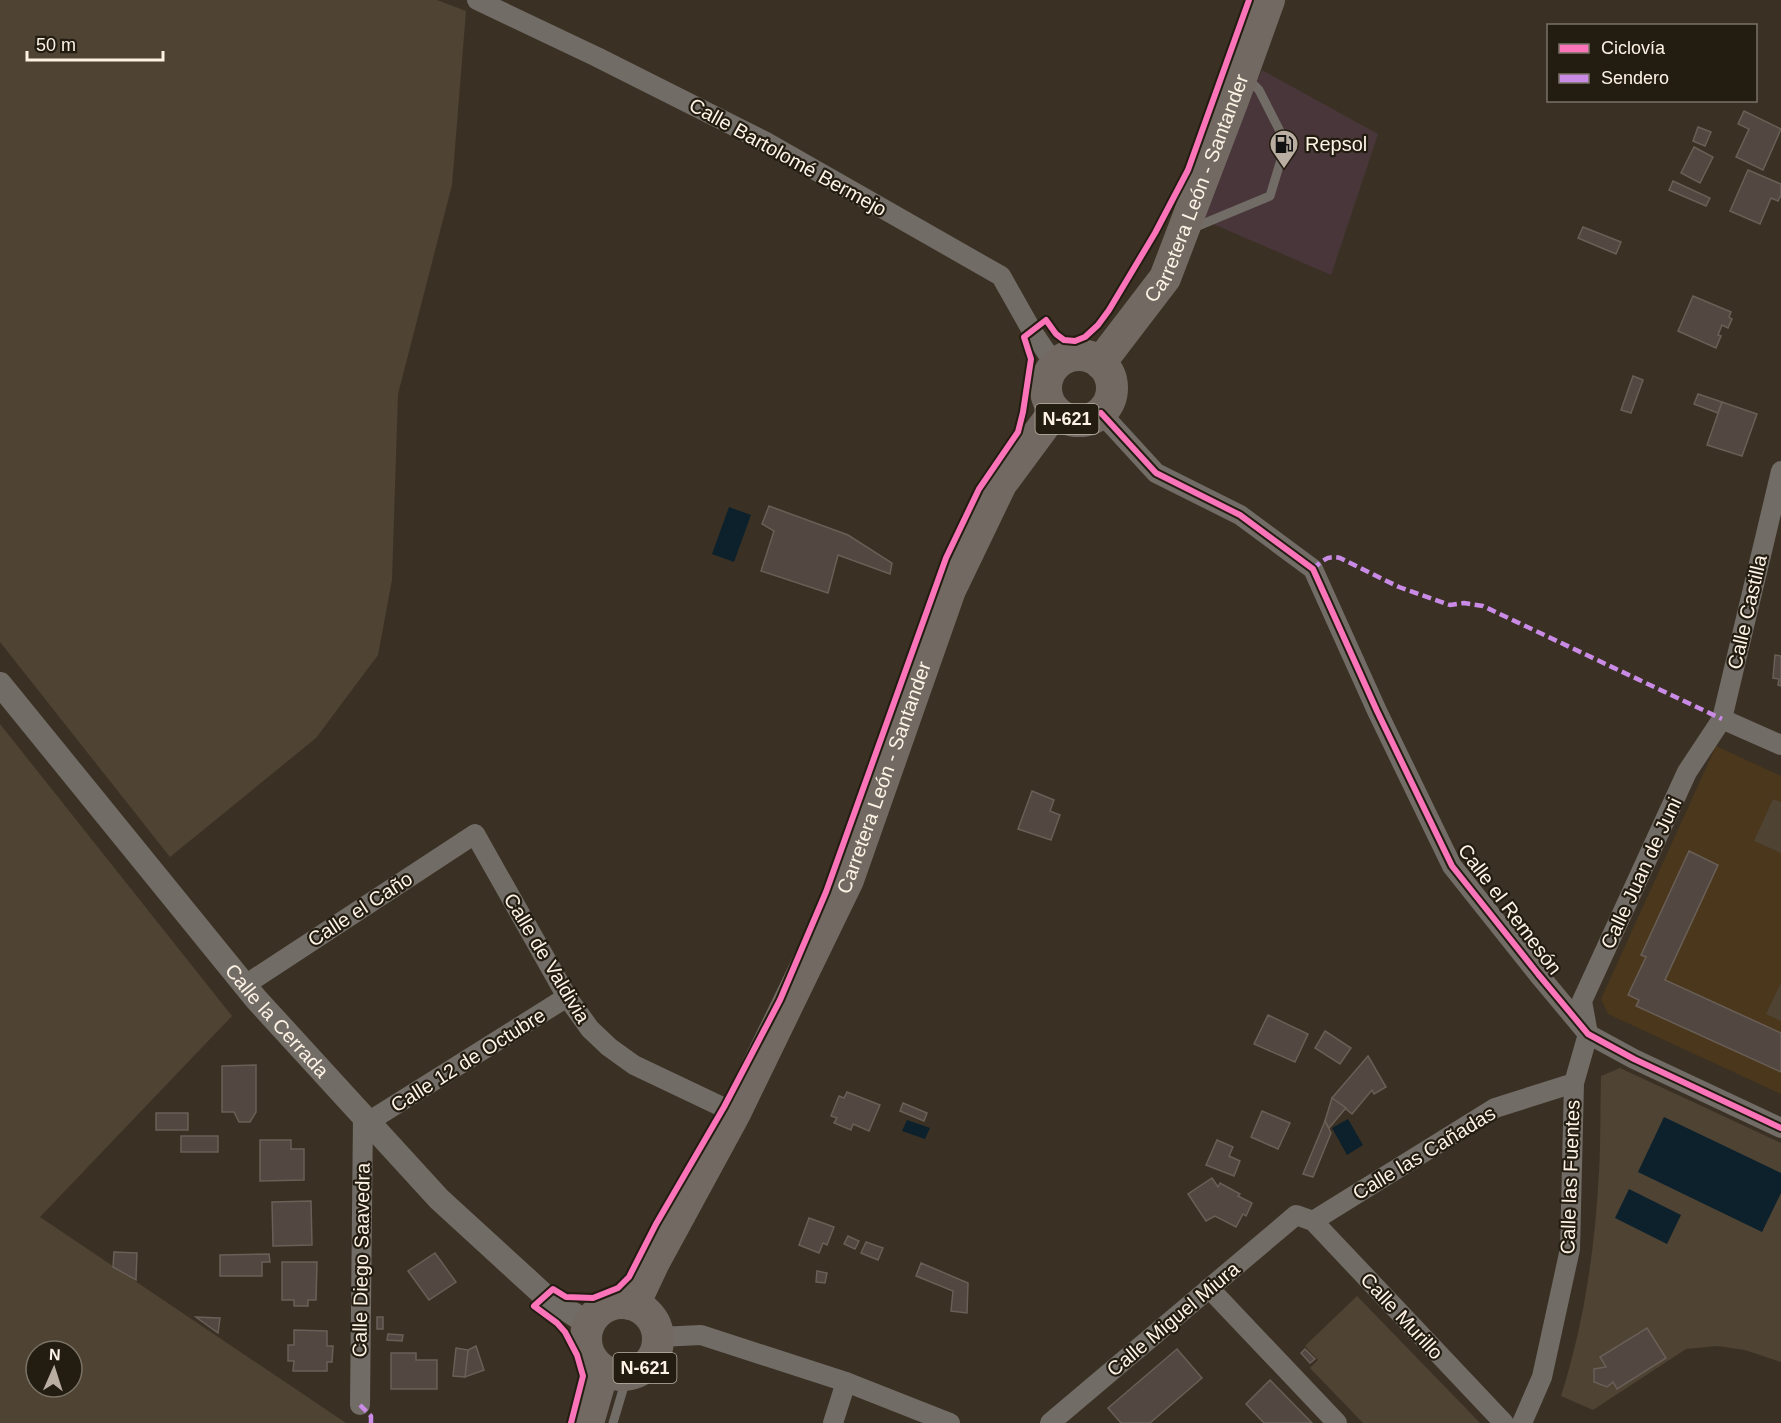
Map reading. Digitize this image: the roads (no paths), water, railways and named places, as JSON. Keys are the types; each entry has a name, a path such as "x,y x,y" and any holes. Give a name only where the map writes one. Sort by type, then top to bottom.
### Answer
{"highway":[{"name":"Carretera León - Santander","path":"1100,363 1165,278 1269,0"},
{"path":"1055,365 1075,356 1091,358 1100,363"},
{"name":"N-621","path":"1055,365 1048,375 1047,399 1055,411 1065,418 1087,421 1101,413 1112,395 1109,375 1100,363"},
{"name":"Carretera León - Santander","path":"630,1304 639,1294 735,1113 848,880 950,590 1001,484 1055,411"},
{"path":"588,1324 599,1310 609,1305 630,1304"},
{"name":"N-621","path":"588,1324 585,1340 587,1352 594,1363 615,1373 644,1369 652,1360 659,1337 650,1316 641,1308 630,1304"},
{"name":"N-621","path":"588,1423 615,1373"}],"street":[{"name":"Calle Bartolomé Bermejo","path":"477,0 766,142 1001,276 1032,331 1055,365"},
{"name":"Calle el Remesón","path":"1101,413 1156,473 1240,515 1313,569 1377,711 1452,866 1588,1034 1634,1059 1781,1128"},
{"name":"Calle Castilla","path":"1722,719 1781,471"},
{"name":"Calle la Cerrada","path":"0,684 245,985 439,1199 544,1296 588,1324"},
{"path":"1722,719 1781,745"},
{"name":"Calle Juan de Juni","path":"1588,1034 1582,1001 1687,772 1722,719"},
{"name":"Calle de Valdivia","path":"475,834 567,997 590,1029 609,1047 634,1065 735,1113"},
{"name":"Calle el Caño","path":"245,985 475,834"},
{"name":"Calle 12 de Octubre","path":"366,1119 567,997"},
{"name":"Calle las Fuentes","path":"1522,1423 1542,1377 1570,1249 1574,1083 1588,1034"},
{"name":"Calle las Cañadas","path":"1305,1218 1495,1108 1574,1083"},
{"name":"Calle Diego Saavedra","path":"360,1405 366,1119"},
{"name":"Calle Miguel Miura","path":"1050,1423 1209,1288 1305,1218"},
{"name":"Calle Murillo","path":"1305,1218 1504,1423"},
{"path":"1209,1288 1337,1423"},
{"path":"659,1337 700,1335 846,1382 950,1423"},
{"path":"833,1423 846,1382"}],"lane":[{"path":"1183,232 1270,196 1286,143 1259,90 1242,74"},
{"path":"614,1423 615,1373"}],"water":[{"path":"729,507 751,515 734,562 712,554"},
{"path":"1664,1117 1781,1173 1781,1193 1762,1232 1638,1172"},
{"path":"1348,1119 1363,1145 1347,1155 1332,1128"},
{"path":"907,1120 930,1128 925,1139 902,1131"},
{"path":"1629,1189 1681,1215 1667,1244 1615,1218"}],"place":[{"name":"Repsol","path":"1284,170"}]}
